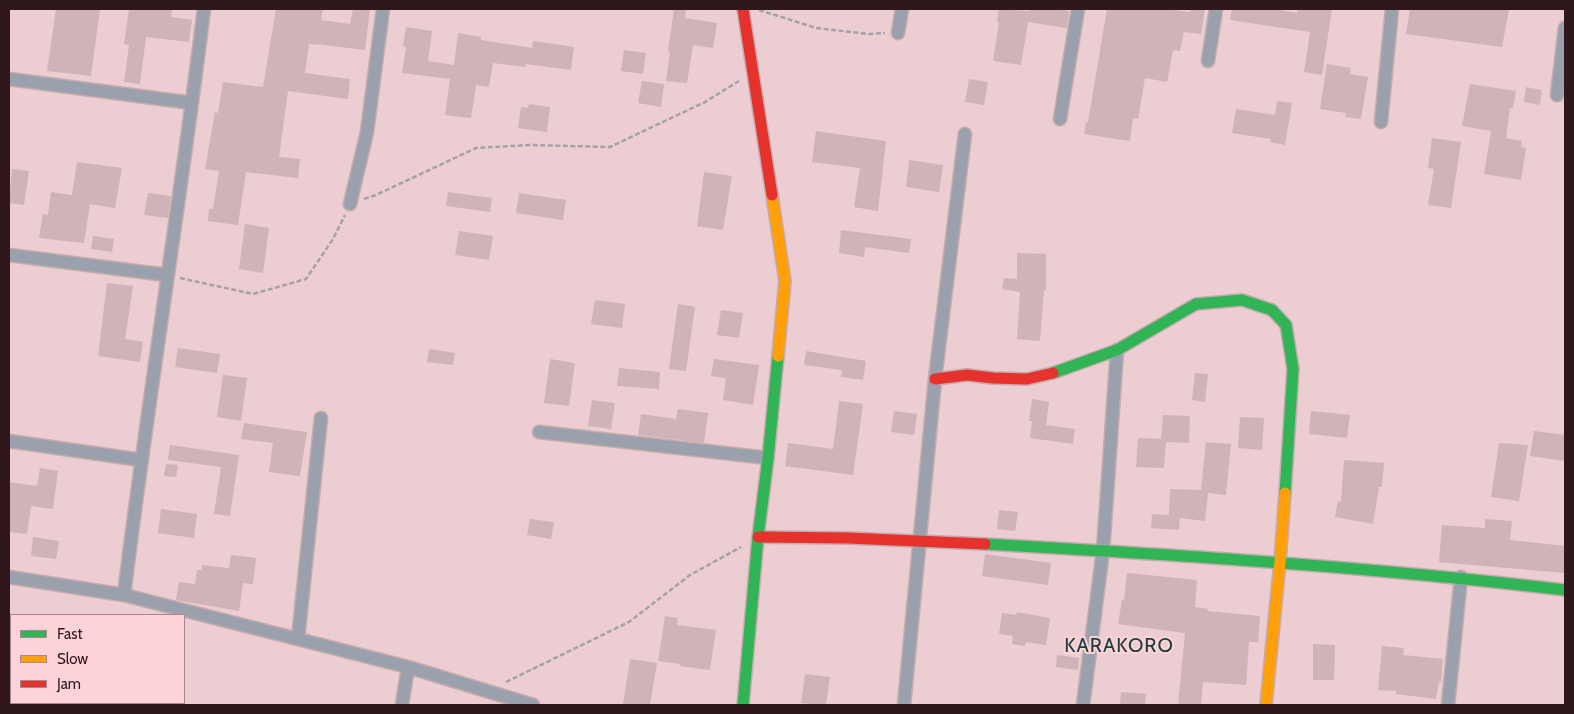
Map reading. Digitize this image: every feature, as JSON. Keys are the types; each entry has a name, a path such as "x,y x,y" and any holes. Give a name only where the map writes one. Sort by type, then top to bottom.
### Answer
{"street":[{"path":"124,595 204,9"},
{"path":"350,204 367,132 383,9"},
{"path":"743,9 785,281 768,458 758,537 743,705"},
{"path":"898,33 902,9"},
{"path":"1060,119 1078,9"},
{"path":"1208,61 1216,9"},
{"path":"1381,122 1392,9"},
{"path":"1557,95 1565,28"},
{"path":"9,79 192,103"},
{"path":"904,705 935,379 966,134"},
{"path":"9,256 168,275"},
{"path":"935,379 967,374 993,378 1027,379 1059,371 1117,350 1196,304 1242,300 1272,310 1286,324 1293,369 1280,562 1266,705"},
{"path":"1083,705 1103,551 1117,350"},
{"path":"298,639 321,418"},
{"path":"539,432 768,458"},
{"path":"9,441 141,460"},
{"path":"758,537 822,536 920,540 1280,562 1461,577 1565,590"},
{"path":"9,577 124,595 408,667 533,705"},
{"path":"1448,705 1461,577"},
{"path":"402,705 408,667"}],"path":[{"path":"755,9 816,28 869,34 898,33"},
{"path":"168,275 253,294 306,278 333,240 350,204 376,195 476,148 529,145 610,147 706,102 753,73"},
{"path":"486,691 629,622 690,574 758,537"}],"building":[{"path":"56,9 100,9 91,76 47,71"},
{"path":"129,9 172,9 171,17 192,20 189,42 146,37 140,84 124,82 129,45 124,44"},
{"path":"276,9 323,9 321,20 350,24 353,9 370,9 365,50 309,44 305,73 350,79 348,99 288,91 279,157 300,159 298,178 246,172 238,225 208,221 209,209 213,209 219,171 205,169 215,112 218,113 223,82 263,87"},
{"path":"674,9 686,9 685,18 717,23 713,48 693,45 687,83 666,81"},
{"path":"999,9 1029,11 1029,9 1056,9 1069,11 1067,28 1028,22 1021,65 993,61"},
{"path":"1107,9 1166,9 1190,12 1191,9 1205,9 1201,34 1184,32 1180,51 1173,50 1167,82 1145,78 1138,119 1133,118 1130,141 1084,134 1086,122 1088,122"},
{"path":"1232,9 1274,9 1297,13 1298,9 1332,9 1322,75 1304,72 1310,32 1230,20"},
{"path":"1410,9 1509,9 1502,47 1406,34"},
{"path":"406,27 432,31 428,61 454,65 458,33 481,37 481,40 532,48 533,41 574,47 571,70 526,64 525,67 493,63 489,87 476,85 471,118 445,115 450,79 402,73 406,47 403,46"},
{"path":"624,50 646,53 643,74 621,71"},
{"path":"1327,64 1351,68 1350,74 1368,77 1361,119 1345,117 1346,113 1320,109"},
{"path":"969,79 988,82 984,105 965,102"},
{"path":"642,81 664,84 661,107 638,103"},
{"path":"1470,84 1516,91 1513,108 1510,108 1506,138 1522,141 1521,147 1526,148 1521,180 1484,174 1491,131 1462,126"},
{"path":"1526,87 1542,90 1540,105 1524,102"},
{"path":"1277,101 1292,103 1285,145 1270,142 1271,139 1232,133 1236,109 1275,115"},
{"path":"529,104 550,107 547,132 518,128 521,107 528,108"},
{"path":"816,131 886,141 878,211 854,207 860,168 812,162"},
{"path":"1432,138 1461,142 1451,208 1428,205 1434,169 1428,168"},
{"path":"909,160 943,165 939,192 906,187"},
{"path":"77,162 122,168 115,208 90,204 84,243 39,238 43,214 48,215 51,192 72,195"},
{"path":"12,169 29,171 24,205 9,203"},
{"path":"704,172 732,176 723,230 697,226"},
{"path":"448,192 492,198 490,212 446,206"},
{"path":"148,193 171,196 168,218 144,215"},
{"path":"519,193 566,200 563,220 516,213"},
{"path":"245,224 269,228 263,273 239,269"},
{"path":"841,230 911,239 909,253 865,247 864,257 839,253"},
{"path":"459,231 493,236 489,260 455,255"},
{"path":"93,236 114,239 112,252 91,249"},
{"path":"1017,253 1046,254 1046,290 1044,290 1040,341 1017,339 1020,292 1002,289 1004,278 1017,279"},
{"path":"107,283 133,286 125,339 143,342 140,362 98,356"},
{"path":"595,300 625,304 622,328 591,324"},
{"path":"678,304 695,307 686,371 669,369"},
{"path":"721,310 743,313 739,338 717,335"},
{"path":"178,348 220,354 217,373 175,367"},
{"path":"429,349 455,353 453,365 427,362"},
{"path":"806,351 866,361 863,380 841,377 842,370 804,365"},
{"path":"550,359 575,363 569,406 544,403"},
{"path":"714,359 759,365 753,405 723,400 726,378 711,376"},
{"path":"619,368 660,372 659,389 617,386"},
{"path":"1195,373 1208,374 1205,402 1192,400"},
{"path":"223,375 247,378 241,421 217,417"},
{"path":"1032,399 1049,402 1046,425 1075,429 1073,444 1030,438 1032,421 1029,421"},
{"path":"592,400 615,403 611,429 588,426"},
{"path":"839,401 863,404 853,475 785,466 788,443 833,449"},
{"path":"678,409 708,413 704,443 638,435 641,414 676,419"},
{"path":"894,411 917,414 914,435 891,432"},
{"path":"1311,411 1350,415 1347,438 1309,434"},
{"path":"1163,415 1190,416 1189,443 1166,442 1164,468 1136,467 1138,438 1161,439"},
{"path":"1240,417 1264,418 1262,450 1238,448"},
{"path":"244,423 307,432 300,476 269,472 273,443 241,439"},
{"path":"1534,431 1565,435 1565,461 1530,456"},
{"path":"1206,442 1231,444 1226,495 1208,493 1205,521 1180,518 1179,530 1151,528 1152,514 1169,515 1170,489 1201,490"},
{"path":"1499,443 1528,445 1519,501 1491,497"},
{"path":"170,445 239,455 230,516 214,514 221,467 168,460"},
{"path":"1344,460 1384,463 1382,487 1379,487 1373,524 1335,517 1338,501 1341,502"},
{"path":"166,464 178,465 176,477 164,476"},
{"path":"40,468 58,471 53,509 31,506 27,534 9,532 9,482 37,486"},
{"path":"161,509 197,514 194,538 158,533"},
{"path":"999,510 1018,512 1015,531 997,529"},
{"path":"530,519 554,522 551,539 527,535"},
{"path":"1485,519 1512,521 1510,540 1565,546 1564,573 1439,562 1442,525 1485,528"},
{"path":"33,537 59,541 56,559 31,556"},
{"path":"985,554 1051,563 1048,585 982,576"},
{"path":"231,555 256,558 253,584 243,583 239,611 176,600 179,582 195,584 197,570 202,570 202,565 229,568"},
{"path":"1127,573 1197,580 1195,607 1208,609 1207,611 1260,616 1258,642 1249,642 1246,685 1203,682 1201,705 1178,705 1185,633 1118,624 1122,600 1124,600"},
{"path":"1017,612 1050,618 1046,645 1026,642 1025,646 1012,644 1013,636 999,634 1002,613 1016,615"},
{"path":"665,616 678,618 677,625 716,630 710,670 658,661"},
{"path":"1313,644 1335,645 1334,680 1313,680"},
{"path":"1382,646 1404,648 1403,655 1443,659 1441,682 1439,682 1436,699 1396,694 1396,691 1378,690"},
{"path":"1057,655 1079,658 1078,670 1056,667"},
{"path":"630,659 657,663 650,705 623,704"},
{"path":"805,674 830,677 826,705 801,703"},
{"path":"1121,692 1146,694 1145,705 1120,705"}],"traffic: fast":[{"path":"1053,373 1117,350 1196,304 1242,300 1272,310 1286,325 1293,369 1285,493"},
{"path":"743,705 758,537 778,356"},
{"path":"985,544 1348,568 1565,590"}],"traffic: slow":[{"path":"772,195 785,281 778,356"},
{"path":"1266,705 1285,493"}],"traffic: jam":[{"path":"743,9 772,195"},
{"path":"935,379 967,375 1027,379 1053,373"},
{"path":"758,537 848,538 985,544"}],"district":[{"name":"KARAKORO","path":"1119,646"}]}
